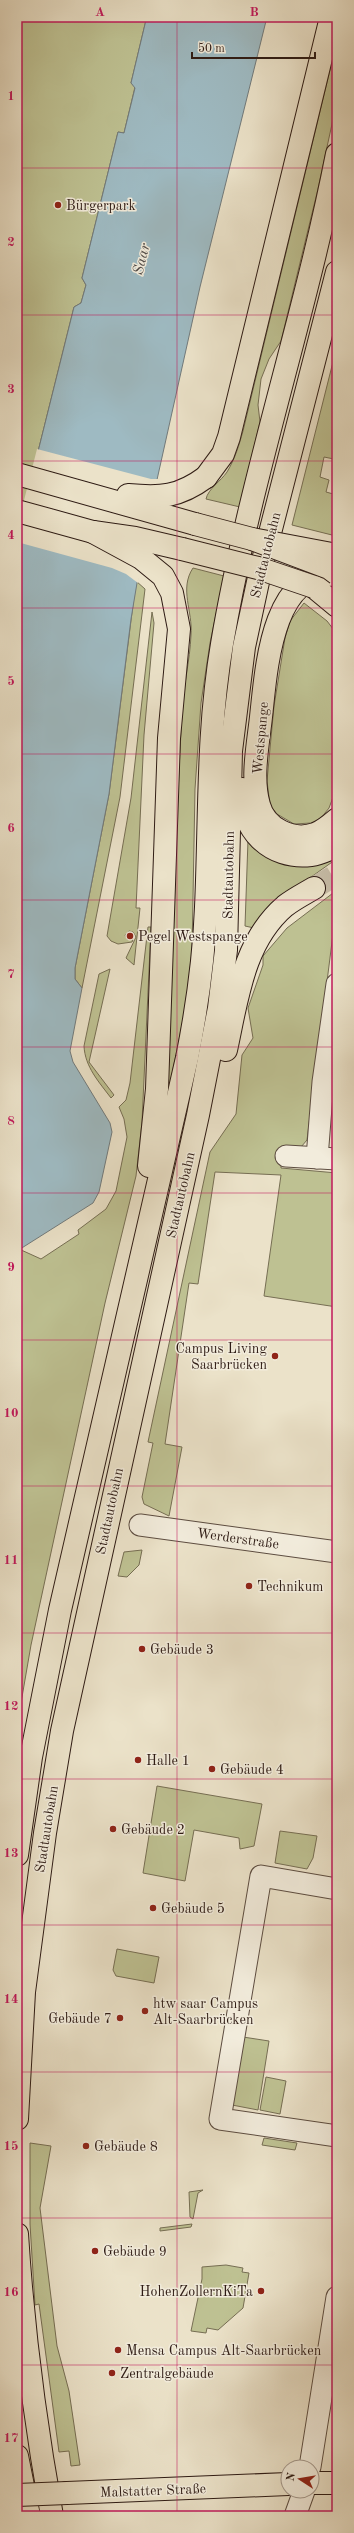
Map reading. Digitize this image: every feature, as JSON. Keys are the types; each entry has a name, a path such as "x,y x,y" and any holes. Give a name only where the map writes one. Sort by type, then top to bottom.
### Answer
{"main road":[{"path":"72,489 158,498 172,496 194,486 206,477 223,454 229,437 292,183 331,17"},
{"name":"Stadtautobahn","path":"17,1855 33,1749 59,1618 197,1007 206,907 210,750 222,645 238,562 318,246 337,154"},
{"name":"Stadtautobahn","path":"17,2119 24,1992 45,1833 62,1731 106,1524 198,1115 219,1008 226,950 231,751 244,647 261,568 337,272"},
{"path":"17,474 252,539 337,555"},
{"path":"17,511 93,532 135,538 288,577 314,587 337,606"},
{"path":"93,532 141,558 163,576 172,593 177,609 179,629 169,738 153,1144 141,1209 133,1290"},
{"path":"252,539 329,568 337,574"},
{"path":"261,568 264,594 244,752 241,794 244,816 260,840 285,853 313,855 337,846"},
{"name":"Westspange","path":"337,574 328,574 310,580 298,589 285,605 276,622 264,696 256,787 259,806 264,816 272,826 282,832 302,836 314,834 337,819"},
{"path":"198,1115 213,1087 224,1060 250,955 259,937 286,906 314,888"},
{"path":"17,2234 29,2374 52,2516"},
{"path":"17,2456 29,2516"},
{"path":"320,2483 337,2483"},
{"name":"Malstatter Straße","path":"17,2495 280,2484"}],"street":[{"path":"286,1156 327,1158 330,1083 337,984"},
{"name":"Werderstraße","path":"140,1525 337,1552"},
{"path":"337,1889 261,1876 220,2118 337,2136"},
{"path":"311,2459 337,2297"},
{"path":"295,2516 301,2499"},
{"path":"309,2499 311,2516"}],"green space":[{"name":"Bürgerpark","path":"17,17 153,17 152,21 146,20 131,83 135,87 124,133 118,132 82,278 86,285 81,303 74,307 17,536"},
{"path":"337,41 337,92 332,124 281,341 269,359 261,379 258,405 260,422 240,507 206,499 212,488 230,467 243,431"},
{"path":"337,346 337,450 334,459 324,457 320,477 329,480 326,492 337,495 336,536 292,525"},
{"path":"193,568 224,576 210,643 201,703 195,789 192,952 186,1005 170,1084 168,1083 180,759 183,703 191,635 187,584"},
{"path":"136,581 145,589 120,797 82,988 75,979 75,968 109,794"},
{"path":"304,603 327,621 337,634 337,782 329,808 321,818 311,823 294,824 277,814 270,805 267,781 274,706 285,638 290,621"},
{"path":"152,612 154,623 144,735 136,908 140,908 134,965 126,958 136,937 133,932 129,931 125,935 127,939 133,940 132,942 118,944 111,941 107,936 131,798"},
{"path":"248,840 333,858 335,860 283,897 254,928 245,926"},
{"path":"337,890 337,926 334,926 307,1140 301,1147 282,1148 281,1168 337,1173 337,1307 264,1296 281,1175 215,1172 198,1284 189,1283 165,1444 182,1447 169,1516 144,1504 142,1497 153,1443 148,1442 210,1152 236,1114 242,1055 253,1038 248,1008 263,965 263,956 287,928"},
{"path":"148,927 151,927 142,1122 136,1176 105,1303 31,1645 17,1726 17,1251 19,1249 41,1259 79,1234 78,1230 106,1209 116,1191 127,1137 124,1119 119,1107 126,1100 130,1083"},
{"path":"110,969 89,1062 114,1095 111,1098 97,1080 90,1067 85,1054 84,1046 99,974"},
{"path":"142,1550 139,1565 127,1577 118,1576 124,1552"},
{"path":"157,1786 262,1804 254,1846 240,1849 239,1838 194,1830 185,1881 143,1873"},
{"path":"280,1831 317,1836 313,1858 307,1869 275,1863"},
{"path":"117,1949 159,1957 154,1983 116,1976 113,1970"},
{"path":"243,2037 269,2041 258,2110 232,2105"},
{"path":"266,2077 286,2081 280,2114 260,2110"},
{"path":"264,2138 297,2143 295,2150 262,2145"},
{"path":"30,2143 51,2146 40,2208 57,2346 69,2391 80,2465 71,2466 69,2451 59,2452 39,2304 35,2305 30,2224"},
{"path":"203,2190 198,2193 193,2219 190,2217 189,2192"},
{"path":"192,2224 191,2227 160,2231 160,2228"},
{"path":"226,2265 243,2268 242,2272 249,2273 243,2308 218,2330 207,2328 206,2333 191,2331 202,2279 202,2267"},
{"path":"250,2514 261,2516 219,2515"}],"water":[{"name":"Saar","path":"153,17 267,17 200,287 146,529 131,619 109,794 75,968 75,979 82,988 70,1051 73,1062 110,1123 112,1132 99,1192 93,1203 17,1251 17,536 74,307 81,303 86,285 82,278 118,132 124,133 135,88 131,83 146,20 152,21"}],"pier":[{"path":"37,449 151,479 159,479 138,583 126,574 112,568 17,542 17,528"}],"tunnel":[{"path":"314,888 337,874"}],"place":[{"name":"Bürgerpark","path":"58,205"},
{"name":"Pegel Westspange","path":"130,936"},
{"name":"Campus Living Saarbrücken","path":"275,1356"},
{"name":"Technikum","path":"249,1586"},
{"name":"Gebäude 3","path":"142,1649"},
{"name":"Halle 1","path":"138,1760"},
{"name":"Gebäude 4","path":"212,1769"},
{"name":"Gebäude 2","path":"113,1829"},
{"name":"Gebäude 5","path":"153,1908"},
{"name":"htw saar Campus Alt-Saarbrücken","path":"145,2011"},
{"name":"Gebäude 7","path":"120,2018"},
{"name":"Gebäude 8","path":"86,2146"},
{"name":"Gebäude 9","path":"95,2251"},
{"name":"HohenZollernKiTa","path":"261,2291"},
{"name":"Mensa Campus Alt-Saarbrücken","path":"118,2350"},
{"name":"Zentralgebäude","path":"112,2373"}]}
